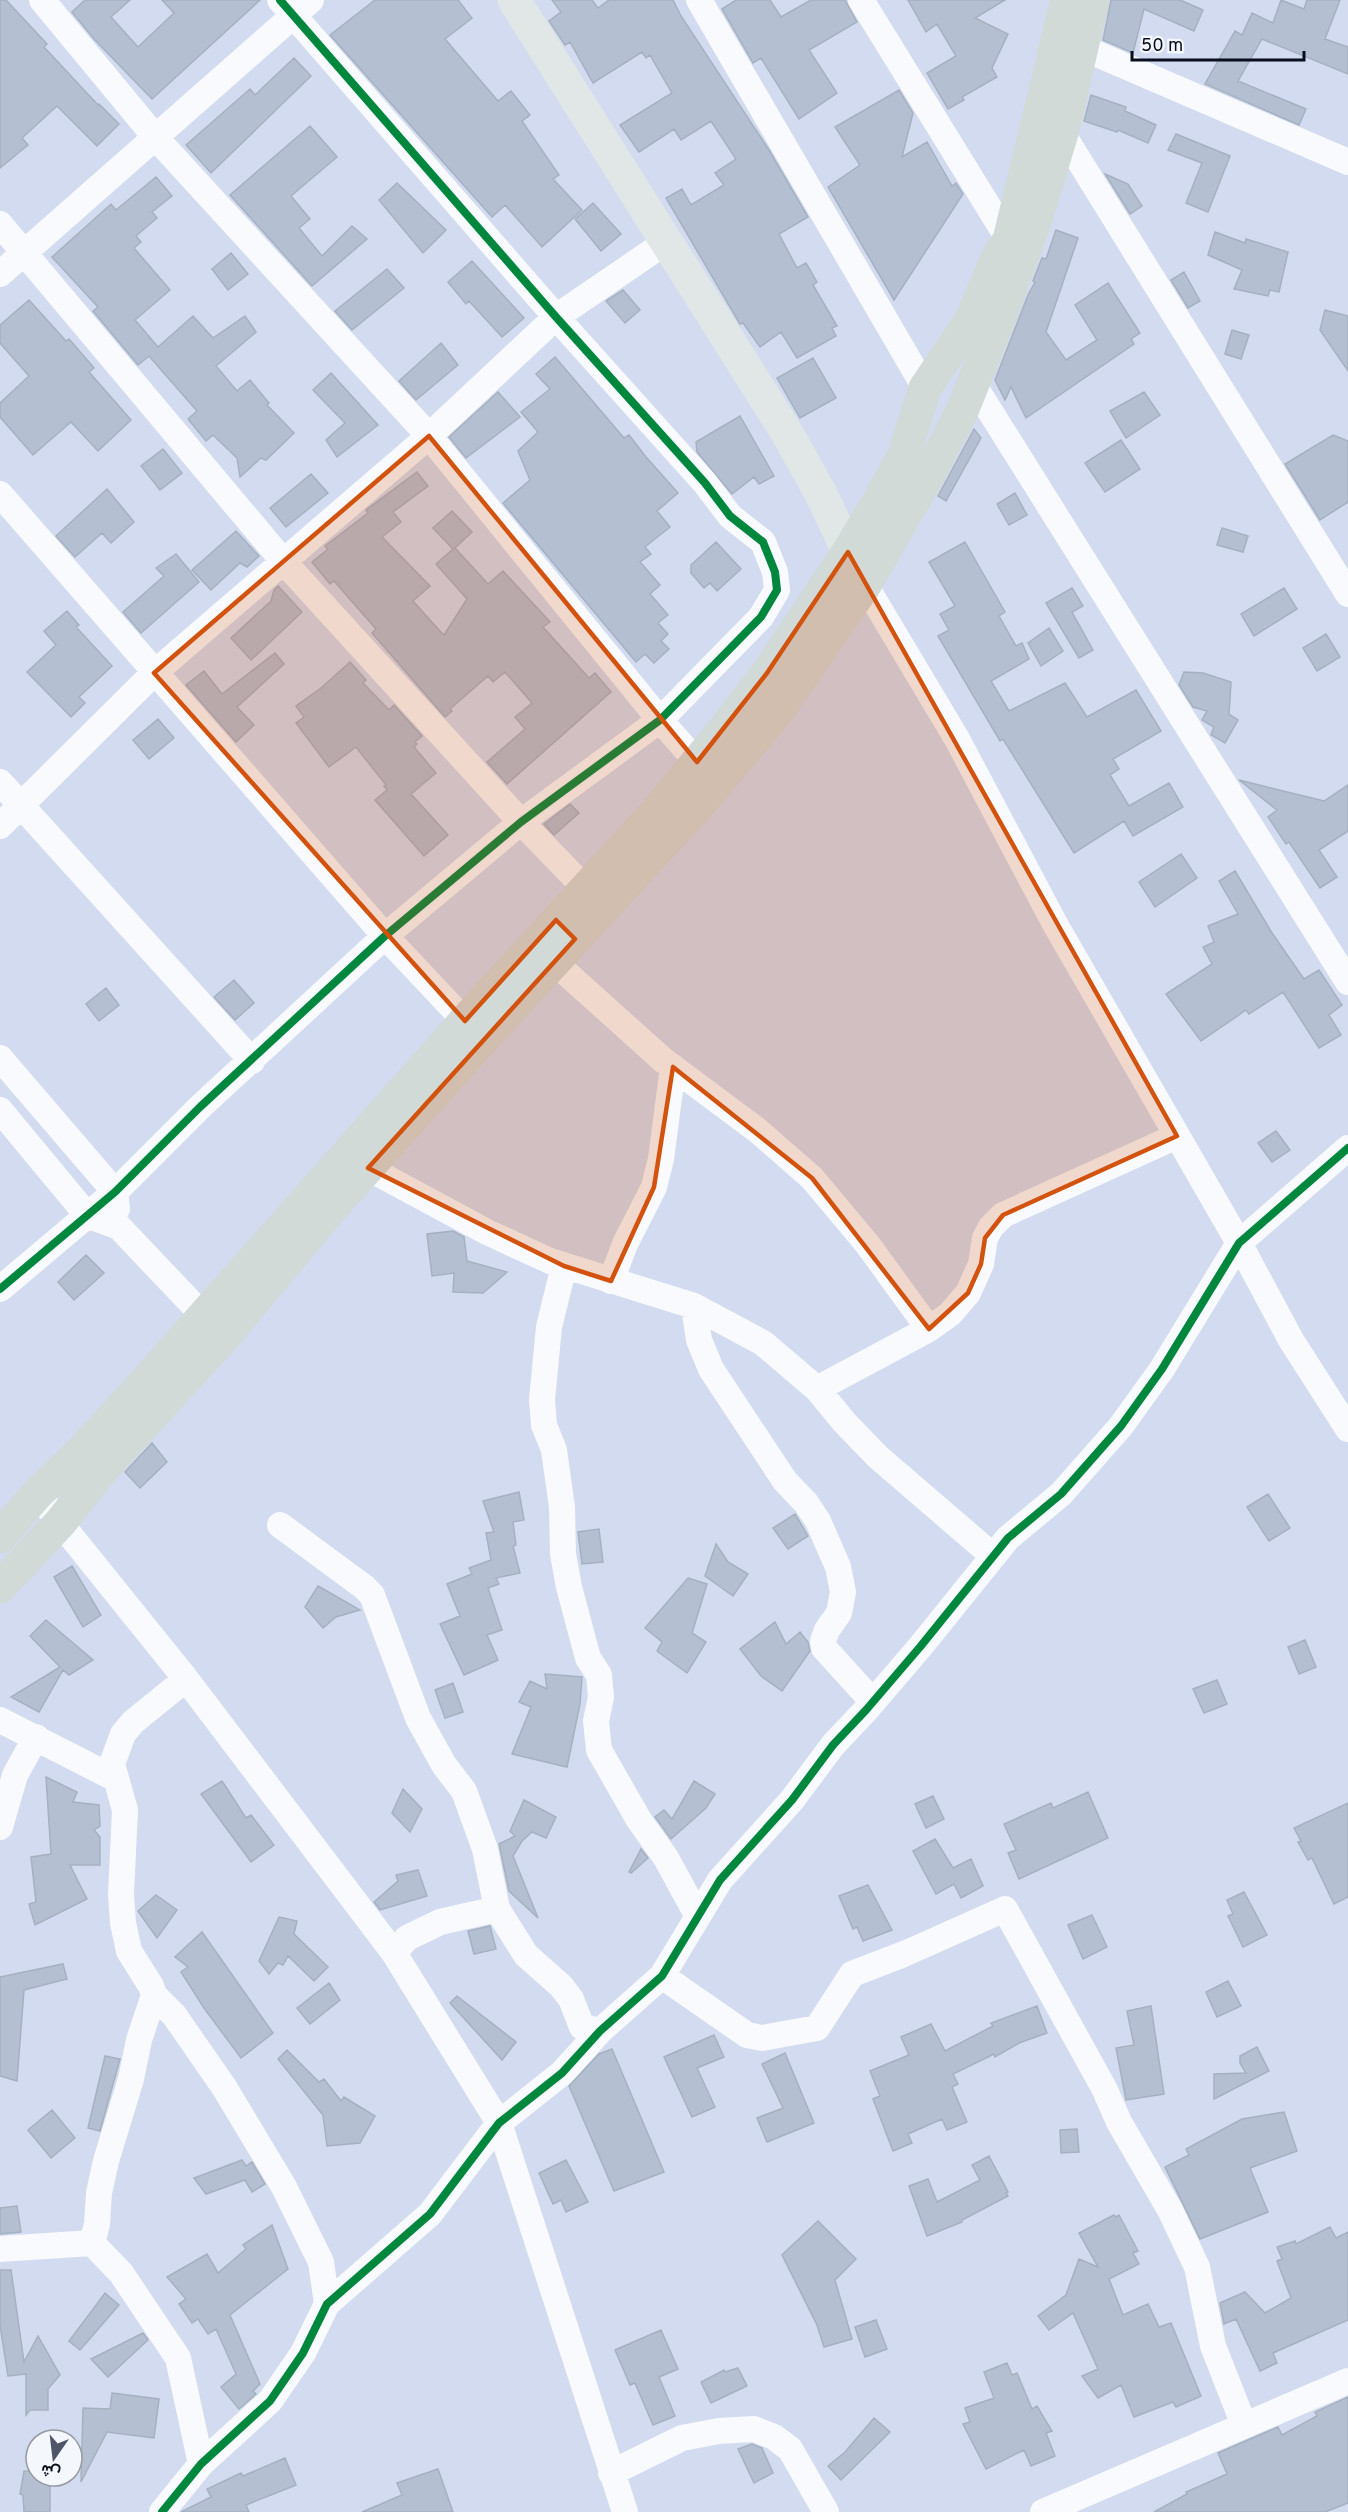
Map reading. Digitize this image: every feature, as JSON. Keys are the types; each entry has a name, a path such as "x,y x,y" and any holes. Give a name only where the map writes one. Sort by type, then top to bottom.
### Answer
{"highway":[{"path":"0,1587 60,1523 214,1327 465,1021 561,940 697,807 775,715 865,585 932,469 962,411 1004,309 1036,219 1062,133 1094,0"},
{"path":"0,1537 37,1494 214,1327 368,1168 561,940 585,888 697,762 767,673 848,552 904,455 925,388 971,320 997,258 1009,240 1061,7"}],"main road":[{"path":"514,0 787,433 820,492 865,585"}],"street":[{"path":"42,0 156,138 429,436 660,720 697,762"},
{"path":"699,0 925,388"},
{"path":"861,0 1009,240"},
{"path":"0,274 156,138 295,5 556,318 705,483 730,516 763,542 775,572 777,590 761,617 660,720 521,822 385,936 200,1107 115,1192 0,1288"},
{"path":"1083,48 1348,162"},
{"path":"1062,133 1348,594"},
{"path":"0,224 26,252 283,561 521,822 585,888"},
{"path":"0,826 154,673 429,436 556,318 666,242"},
{"path":"973,384 1348,982"},
{"path":"0,494 385,936 465,1021"},
{"path":"865,585 957,739 1055,924 1178,1136 1291,1340 1348,1429"},
{"path":"0,782 252,1061"},
{"path":"561,940 673,1067 758,1130 812,1178 868,1245 929,1329"},
{"path":"0,1058 115,1192 120,1227"},
{"path":"610,1281 625,1244 654,1187 661,1159 673,1067"},
{"path":"0,1110 87,1215 120,1227 214,1327"},
{"path":"817,1389 929,1329 950,1314 968,1293 981,1264 985,1238 991,1227 1003,1215 1178,1136"},
{"path":"162,2512 201,2464 270,2402 303,2353 327,2304 430,2214 499,2123 562,2073 600,2031 662,1976 720,1880 792,1800 833,1745 873,1701 1008,1538 1061,1494 1121,1426 1162,1369 1239,1244 1348,1148"},
{"path":"368,1168 487,1232 564,1266 693,1306 763,1343 817,1389 845,1424 878,1457 993,1556"},
{"path":"564,1266 549,1327 542,1400 544,1425 554,1450 562,1507 563,1554 569,1587 588,1658 599,1675 601,1697 596,1721 599,1750 639,1820 666,1858 697,1915"},
{"path":"693,1306 699,1340 711,1369 785,1481 806,1503 818,1521 838,1568 843,1592 838,1613 823,1641 825,1648 873,1701"},
{"path":"37,1494 186,1679 394,1953 499,2123 625,2512"},
{"path":"280,1525 372,1595 418,1718 444,1765 464,1791 485,1849 497,1909 526,1955 561,1986 571,2000 582,2027 600,2031"},
{"path":"92,2243 106,2161 131,2079 139,2040 154,1995 152,1986 129,1952 123,1923 121,1894 125,1810 112,1764 123,1734 133,1722 186,1679"},
{"path":"0,1720 116,1779"},
{"path":"0,1827 15,1774 36,1737"},
{"path":"394,1953 407,1938 440,1922 497,1909"},
{"path":"662,1976 747,2035 762,2038 817,2028 852,1974 1005,1909 1095,2071 1119,2122 1170,2210 1197,2267 1214,2346 1244,2425"},
{"path":"154,1995 174,2015 211,2067 284,2187 321,2262 327,2304"},
{"path":"0,2249 92,2243 121,2273 178,2358 201,2464"},
{"path":"1043,2512 1075,2505 1244,2425 1348,2381"},
{"path":"611,2474 682,2438 718,2431 754,2429 774,2437 790,2449 826,2512"}],"highlighted area":[{"path":"429,436 697,762 767,673 848,552 1177,1136 1003,1215 985,1238 981,1264 968,1293 929,1329 812,1178 673,1067 654,1187 611,1281 564,1266 368,1168 575,939 556,920 465,1021 154,673"}],"building":[{"path":"0,0 6,0 47,44 44,47 119,124 97,146 57,106 22,138 28,145 0,168"},
{"path":"85,0 130,0 111,17 138,47 174,13 162,0 260,0 152,99 94,39 72,12"},
{"path":"375,0 458,0 472,18 445,39 498,101 511,91 530,115 522,121 559,175 553,179 582,210 542,247 505,205 492,217 330,35"},
{"path":"552,0 592,0 598,8 609,0 673,0 681,16 769,150 808,217 779,234 797,268 806,263 817,282 813,285 837,326 832,328 836,336 797,358 781,332 760,347 743,323 740,324 666,198 682,189 691,205 724,185 715,173 736,159 711,121 681,140 674,129 639,152 620,125 672,93 650,55 646,58 642,52 593,83 570,42 565,45 549,21 561,12"},
{"path":"736,0 770,0 781,17 811,0 845,0 857,22 809,50 837,93 799,119 761,58 753,63 722,9"},
{"path":"908,0 1005,0 975,18 1008,34 992,68 997,77 962,97 964,100 948,109 927,73 956,56 937,24 926,32"},
{"path":"1111,0 1180,0 1203,10 1194,31 1144,9 1133,53 1103,40"},
{"path":"1281,0 1304,9 1307,0 1340,0 1325,39 1348,47 1348,74 1262,39 1238,81 1306,109 1299,125 1205,84 1235,31 1242,35 1252,13 1273,23"},
{"path":"294,58 311,76 211,173 186,145 250,89 255,95"},
{"path":"899,90 913,113 902,157 927,142 952,186 956,183 963,194 894,300 828,187 860,165 835,127"},
{"path":"1091,95 1126,107 1125,111 1156,125 1148,143 1118,130 1117,132 1084,121"},
{"path":"310,126 337,157 291,196 310,219 299,228 322,256 352,226 367,239 312,286 230,195"},
{"path":"1176,134 1230,156 1208,212 1186,203 1202,163 1168,150"},
{"path":"1105,174 1128,184 1142,206 1130,214"},
{"path":"156,177 172,196 152,212 157,218 136,236 141,242 134,248 170,290 135,320 158,347 193,316 213,338 245,316 256,332 216,366 237,391 250,380 269,403 267,405 294,433 266,460 261,458 240,477 237,458 213,435 206,441 188,419 197,411 149,356 138,365 93,311 98,307 52,257 111,204 116,210"},
{"path":"397,183 446,230 423,253 379,200"},
{"path":"593,203 621,234 601,251 575,219"},
{"path":"1056,230 1078,238 1046,332 1066,360 1097,340 1075,305 1108,283 1140,333 1131,339 1134,344 1026,418 1011,387 1005,400 995,380 1035,282 1033,281 1042,258 1046,259"},
{"path":"1215,232 1245,243 1246,239 1288,252 1279,292 1270,290 1268,296 1234,289 1242,270 1208,255"},
{"path":"231,253 248,274 228,290 212,269"},
{"path":"472,261 524,318 502,337 469,301 466,304 448,282"},
{"path":"387,269 404,288 352,330 335,311"},
{"path":"1184,272 1200,301 1188,308 1171,280"},
{"path":"623,290 640,310 625,323 606,301"},
{"path":"29,300 66,341 69,339 94,368 89,372 131,420 98,451 71,422 33,455 0,417 0,403 29,376 0,343 0,325"},
{"path":"1325,310 1348,316 1348,371 1320,330"},
{"path":"1232,330 1249,335 1241,359 1225,354"},
{"path":"441,343 458,365 416,400 399,381"},
{"path":"555,357 624,438 629,435 678,493 657,511 670,527 645,547 651,554 640,562 660,585 650,594 668,615 658,623 668,634 661,641 669,649 654,663 645,654 636,662 503,503 530,480 518,451 538,432 521,412 550,389 536,374"},
{"path":"813,358 836,398 800,418 777,378"},
{"path":"331,373 378,425 337,457 326,440 345,423 313,390"},
{"path":"498,392 520,417 466,458 449,437"},
{"path":"1144,392 1160,415 1126,438 1110,411"},
{"path":"740,416 774,476 759,484 754,477 732,494 697,452 696,442"},
{"path":"974,429 981,438 946,501 938,496"},
{"path":"1333,435 1348,441 1348,502 1320,520 1285,464"},
{"path":"1121,440 1140,469 1105,492 1085,463"},
{"path":"163,449 182,473 160,490 141,466"},
{"path":"417,472 428,486 393,512 401,522 382,537 430,586 413,601 444,635 467,599 436,564 453,549 433,528 452,511 472,532 455,548 488,584 503,571 550,622 543,627 589,678 595,673 611,692 507,784 487,762 525,729 515,717 532,703 505,672 493,682 488,676 450,709 452,711 445,717 372,633 376,629 334,581 330,584 312,562 328,549 325,546 368,513 366,510"},
{"path":"311,474 328,493 286,527 270,508"},
{"path":"107,489 134,522 111,543 102,533 75,557 56,536"},
{"path":"1015,493 1027,515 1009,525 997,504"},
{"path":"1222,528 1248,536 1243,552 1217,545"},
{"path":"236,531 259,556 247,567 240,563 211,590 192,570"},
{"path":"716,542 741,569 717,591 710,583 704,588 691,573 691,565"},
{"path":"965,542 1005,612 999,616 1016,646 1022,643 1029,659 991,681 1009,711 1065,683 1087,717 1136,690 1161,731 1113,759 1119,769 1110,775 1129,806 1169,783 1183,807 1133,836 1124,821 1074,853 1003,739 1000,741 938,636 949,630 940,614 955,606 929,562"},
{"path":"176,554 199,582 141,633 123,612 164,576 156,568"},
{"path":"278,586 302,612 251,660 231,638 271,601 274,590"},
{"path":"1072,588 1083,606 1072,612 1093,650 1079,658 1046,603"},
{"path":"1284,588 1297,609 1254,636 1241,614"},
{"path":"67,611 79,625 76,627 112,666 79,697 85,703 71,717 27,672 56,645 44,631"},
{"path":"1049,628 1063,651 1041,666 1028,643"},
{"path":"1326,634 1340,657 1317,671 1303,648"},
{"path":"275,653 284,664 237,707 254,725 236,742 186,685 204,671 222,694"},
{"path":"350,662 366,680 363,683 389,710 394,705 422,736 415,742 417,744 414,747 436,773 411,794 448,835 424,856 375,800 387,790 384,786 386,785 356,747 329,767 296,723 304,717 296,706 321,688"},
{"path":"1184,672 1203,673 1231,682 1229,714 1238,720 1225,743 1211,735 1214,727 1202,720 1207,711 1193,707 1179,685"},
{"path":"158,719 174,738 149,759 133,740"},
{"path":"1239,780 1324,801 1348,785 1348,831 1319,850 1337,877 1320,888 1289,842 1286,844 1268,817 1277,810"},
{"path":"570,804 579,813 554,835 544,824"},
{"path":"1181,854 1197,878 1155,907 1139,882"},
{"path":"1235,871 1272,933 1304,979 1319,970 1342,1005 1329,1015 1341,1035 1319,1048 1283,992 1249,1014 1246,1010 1201,1041 1166,994 1212,964 1203,947 1214,942 1208,926 1238,914 1219,881"},
{"path":"234,980 254,1003 235,1020 214,997"},
{"path":"106,988 119,1005 99,1021 86,1004"},
{"path":"1276,1131 1290,1150 1272,1162 1258,1143"},
{"path":"453,1231 464,1237 467,1261 507,1272 483,1293 453,1292 454,1273 432,1276 427,1234"},
{"path":"86,1255 104,1273 74,1300 58,1282"},
{"path":"152,1443 167,1462 140,1488 125,1472"},
{"path":"519,1492 524,1520 513,1522 516,1545 513,1546 520,1573 496,1578 499,1584 488,1588 502,1630 487,1635 498,1660 464,1675 440,1624 460,1616 447,1584 472,1574 469,1568 491,1560 486,1533 494,1532 483,1501"},
{"path":"1268,1494 1290,1528 1269,1541 1247,1507"},
{"path":"795,1514 808,1536 788,1549 773,1528"},
{"path":"599,1529 603,1562 582,1564 578,1532"},
{"path":"716,1544 728,1562 748,1574 733,1596 705,1576"},
{"path":"72,1566 101,1615 83,1627 54,1577"},
{"path":"688,1578 707,1584 692,1633 706,1642 687,1673 657,1651 662,1642 645,1628"},
{"path":"318,1586 360,1610 336,1617 323,1628 305,1607"},
{"path":"46,1620 93,1660 69,1675 63,1670 39,1712 11,1697 60,1667 30,1636"},
{"path":"775,1622 786,1644 800,1632 808,1642 810,1651 782,1691 761,1676 740,1649"},
{"path":"1305,1640 1316,1667 1299,1674 1288,1647"},
{"path":"545,1674 582,1677 580,1704 567,1767 512,1754 531,1707 519,1702 530,1681 547,1689"},
{"path":"1217,1680 1227,1704 1204,1713 1193,1689"},
{"path":"453,1683 463,1712 445,1718 435,1690"},
{"path":"46,1777 77,1792 73,1802 99,1805 100,1826 94,1830 100,1837 100,1865 70,1865 87,1899 35,1925 29,1904 36,1902 31,1857 51,1854"},
{"path":"222,1781 246,1818 251,1815 274,1845 251,1862 201,1794"},
{"path":"694,1781 715,1794 706,1808 671,1839 655,1817 664,1810 672,1819"},
{"path":"403,1789 422,1809 410,1832 392,1813"},
{"path":"1088,1792 1108,1838 1019,1879 1008,1853 1016,1850 1004,1824 1051,1803 1053,1808"},
{"path":"933,1796 944,1819 926,1828 915,1804"},
{"path":"524,1800 556,1817 546,1838 532,1832 522,1841 513,1856 538,1918 509,1891 499,1844 515,1836 510,1831"},
{"path":"1348,1803 1348,1897 1334,1904 1312,1858 1308,1860 1298,1842 1301,1841 1294,1828"},
{"path":"935,1839 953,1868 971,1859 983,1886 961,1898 954,1884 936,1894 913,1851"},
{"path":"641,1849 648,1858 631,1873 629,1872"},
{"path":"418,1870 427,1896 380,1910 374,1902 398,1881 396,1875"},
{"path":"868,1885 892,1930 863,1941 857,1927 853,1929 839,1896"},
{"path":"1244,1892 1267,1935 1243,1947 1228,1916 1233,1914 1227,1900"},
{"path":"156,1895 177,1910 157,1938 138,1911"},
{"path":"1092,1915 1107,1947 1083,1959 1068,1925"},
{"path":"279,1917 297,1921 294,1934 328,1967 314,1981 288,1956 283,1965 278,1963 269,1974 259,1961"},
{"path":"490,1926 496,1949 474,1954 468,1931"},
{"path":"202,1932 273,2033 241,2058 181,1972 188,1967 175,1957"},
{"path":"63,1964 67,1979 24,1990 17,2081 0,2076 0,1977"},
{"path":"1228,1981 1241,2006 1217,2017 1206,1992"},
{"path":"329,1983 340,2000 310,2024 297,2008"},
{"path":"457,1996 516,2042 502,2060 450,2003"},
{"path":"1037,2006 1047,2033 1019,2043 995,2057 994,2054 953,2074 958,2084 952,2087 967,2122 947,2130 942,2119 908,2134 912,2143 893,2151 873,2099 880,2096 870,2071 909,2055 901,2037 931,2024 945,2051 993,2026 991,2023"},
{"path":"1151,2006 1164,2094 1126,2100 1116,2048 1134,2045 1127,2011"},
{"path":"714,2035 724,2057 697,2068 715,2107 692,2117 664,2057"},
{"path":"1257,2047 1269,2071 1214,2099 1214,2074 1246,2073 1240,2063 1240,2056"},
{"path":"612,2049 664,2172 614,2191 569,2086 599,2054"},
{"path":"287,2050 319,2082 324,2079 341,2101 344,2097 375,2116 360,2143 327,2146 323,2115 278,2059"},
{"path":"785,2053 814,2123 767,2142 757,2118 783,2108 762,2064"},
{"path":"105,2056 120,2059 100,2131 88,2128"},
{"path":"52,2110 75,2138 51,2158 28,2130"},
{"path":"1284,2112 1297,2151 1250,2168 1268,2212 1200,2239 1165,2167 1189,2155 1186,2149 1242,2119"},
{"path":"1077,2129 1079,2152 1061,2153 1060,2130"},
{"path":"989,2156 1008,2196 962,2222 927,2236 909,2186 928,2179 937,2202 980,2180 972,2165"},
{"path":"242,2160 246,2166 252,2162 265,2184 252,2192 245,2180 206,2194 194,2178"},
{"path":"566,2160 588,2202 566,2212 561,2200 553,2204 539,2173"},
{"path":"17,2206 21,2232 0,2234 0,2208"},
{"path":"1114,2215 1116,2217 1119,2215 1138,2251 1133,2253 1139,2264 1109,2279 1123,2315 1148,2304 1159,2327 1171,2323 1201,2396 1176,2407 1173,2402 1134,2417 1121,2385 1098,2398 1082,2376 1098,2369 1073,2313 1049,2330 1038,2316 1066,2295 1079,2259 1098,2267 1079,2233"},
{"path":"818,2221 856,2259 835,2280 852,2339 824,2347 817,2325 782,2255"},
{"path":"272,2225 288,2269 230,2315 260,2384 253,2391 256,2394 239,2409 221,2387 236,2374 216,2329 208,2334 198,2319 192,2323 179,2304 186,2299 167,2277 207,2254 218,2273 246,2249 243,2245"},
{"path":"1330,2227 1336,2238 1348,2232 1348,2320 1273,2353 1277,2363 1260,2371 1236,2319 1224,2324 1220,2303 1245,2292 1265,2313 1291,2298 1277,2261 1282,2259 1277,2247 1295,2241 1296,2244"},
{"path":"0,2270 11,2270 24,2362 38,2336 60,2375 48,2389 48,2410 30,2410 26,2415 26,2374 8,2376 0,2325"},
{"path":"105,2293 119,2305 80,2350 69,2341"},
{"path":"876,2320 887,2349 865,2357 855,2327"},
{"path":"661,2330 678,2369 659,2377 675,2416 653,2425 635,2383 630,2385 615,2350"},
{"path":"143,2333 148,2340 108,2377 91,2359"},
{"path":"1007,2363 1012,2375 1017,2373 1032,2409 1037,2406 1052,2431 1046,2433 1055,2456 1031,2466 1024,2450 986,2469 963,2424 970,2422 965,2408 994,2398 984,2372"},
{"path":"738,2368 747,2386 711,2403 701,2382 724,2370 725,2372"},
{"path":"112,2393 159,2399 154,2438 107,2432 84,2476 83,2408 110,2409"},
{"path":"1348,2397 1348,2503 1325,2512 1154,2512 1187,2494 1186,2492 1227,2474 1218,2453 1278,2427 1282,2435 1317,2416 1315,2412"},
{"path":"874,2418 890,2432 841,2480 828,2466 845,2452"},
{"path":"752,2444 762,2448 773,2473 754,2483 738,2449"},
{"path":"285,2458 296,2485 246,2505 249,2512 181,2512 211,2497 207,2489 241,2473 243,2476"},
{"path":"438,2469 453,2512 362,2512 402,2495 397,2483"},
{"path":"24,2471 24,2488 50,2488 50,2512 24,2512 23,2495 20,2494"}],"cycle path":[{"path":"0,1289 115,1192 200,1107 385,936 521,822 660,720 761,617 777,590 775,572 763,542 730,516 705,483 556,317 280,0"},
{"path":"162,2512 201,2464 270,2401 303,2353 327,2304 430,2214 499,2123 562,2073 600,2031 662,1976 720,1880 792,1800 833,1745 920,1647 1008,1538 1061,1494 1121,1426 1162,1369 1239,1243 1348,1148"}]}
